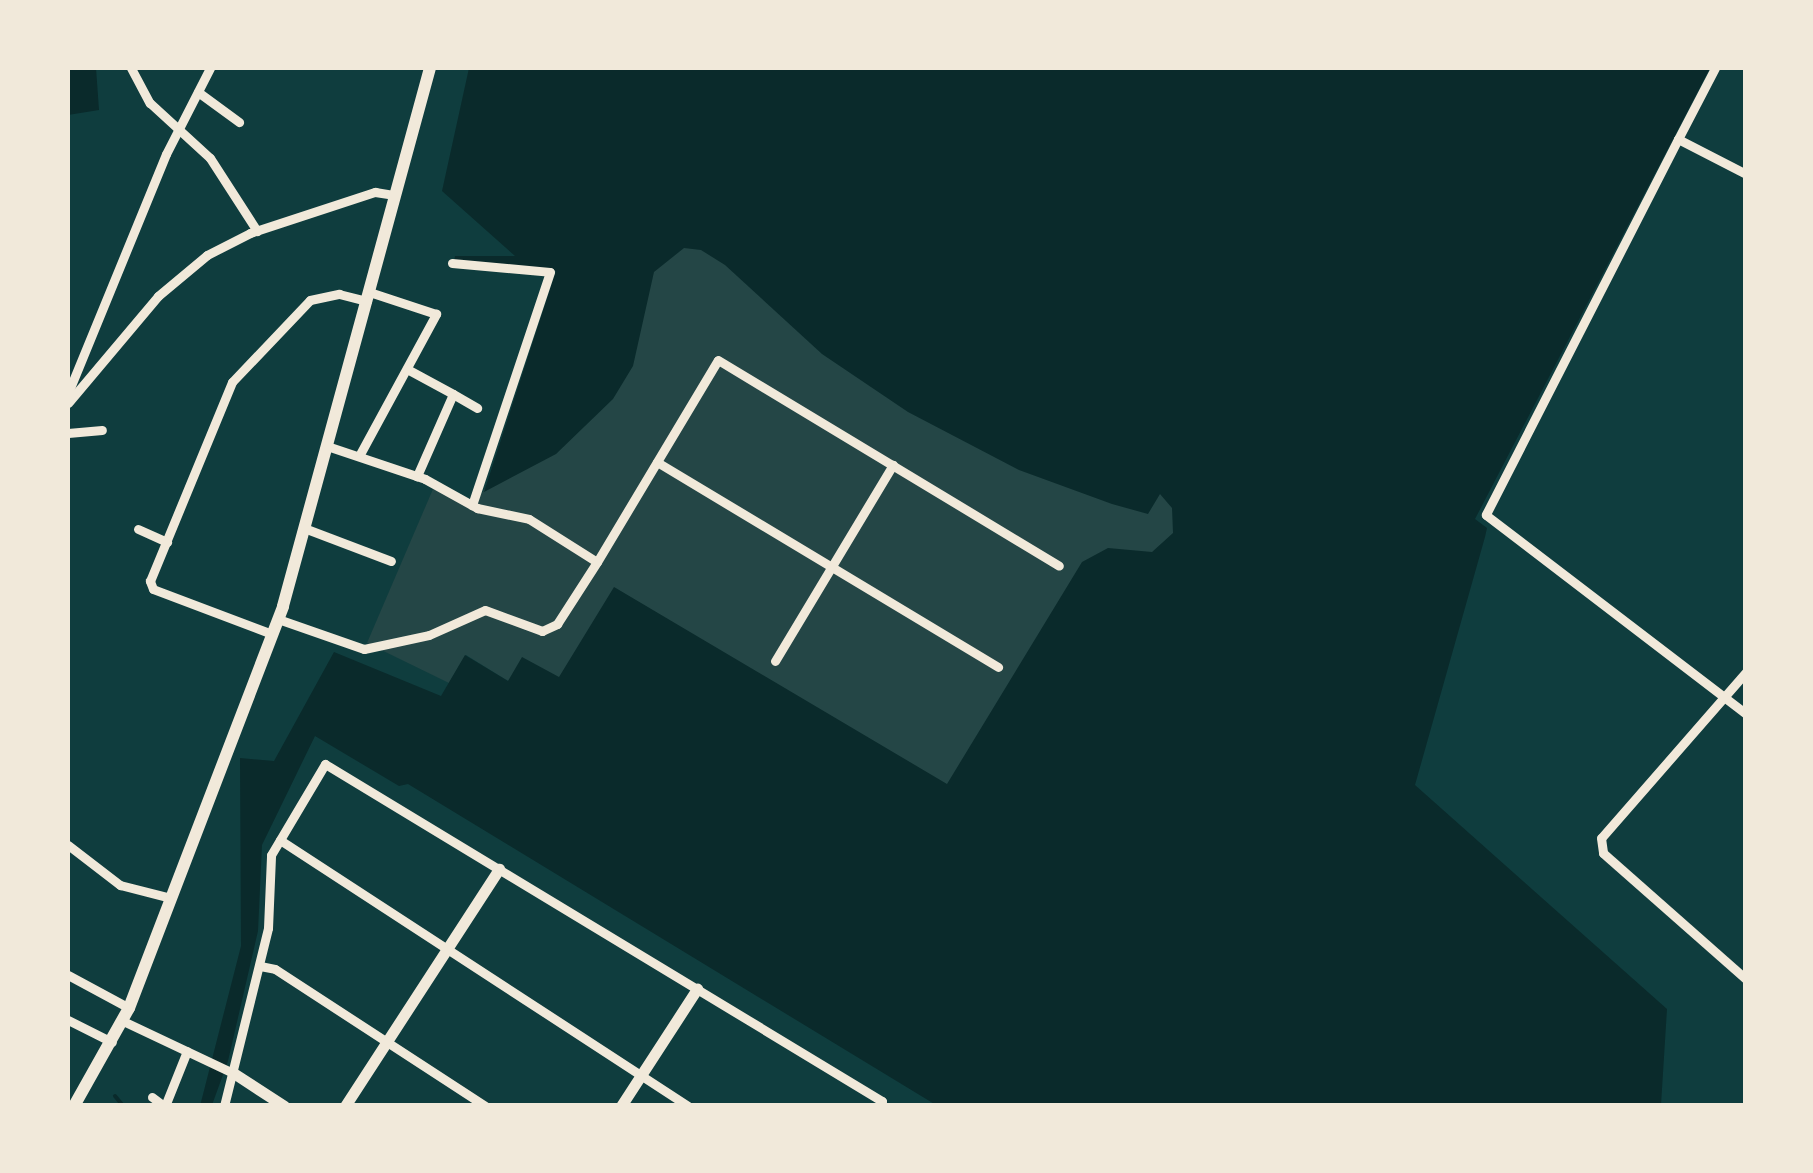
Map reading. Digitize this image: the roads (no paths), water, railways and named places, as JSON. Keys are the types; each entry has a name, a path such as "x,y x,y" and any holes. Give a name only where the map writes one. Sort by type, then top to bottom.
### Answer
{"main road":[{"path":"71,1105 126,1014 278,619 430,68"}],"street":[{"path":"131,68 142,94 210,158 257,231"},
{"path":"68,393 71,373 178,130 210,68"},
{"path":"1716,68 1486,515 1746,714"},
{"path":"198,92 239,122"},
{"path":"1678,139 1746,174"},
{"path":"68,403 181,274 257,231 375,192 396,195"},
{"path":"452,263 550,272 472,506"},
{"path":"272,634 153,589 150,580 232,382 310,300 339,294 368,296 436,314 359,456"},
{"path":"278,619 364,649 429,635 485,610 542,631 556,624 718,360 1059,566"},
{"path":"407,369 476,408"},
{"path":"417,476 453,394"},
{"path":"68,433 102,430"},
{"path":"327,446 417,476 472,506 529,519 597,562"},
{"path":"657,462 998,667"},
{"path":"776,661 893,466"},
{"path":"304,528 392,561"},
{"path":"138,529 167,542"},
{"path":"1746,672 1601,838 1603,854 1746,979"},
{"path":"224,1106 260,966 271,855 324,764 882,1101 878,1106"},
{"path":"280,840 688,1106"},
{"path":"68,845 120,885 171,898"},
{"path":"346,1106 498,869"},
{"path":"260,966 485,1106"},
{"path":"68,975 187,1051 231,1072 284,1106"},
{"path":"622,1106 697,989"},
{"path":"68,1020 112,1042"},
{"path":"152,1097 164,1106 187,1051"}],"waterway":[{"path":"115,1096 123,1106"}]}
